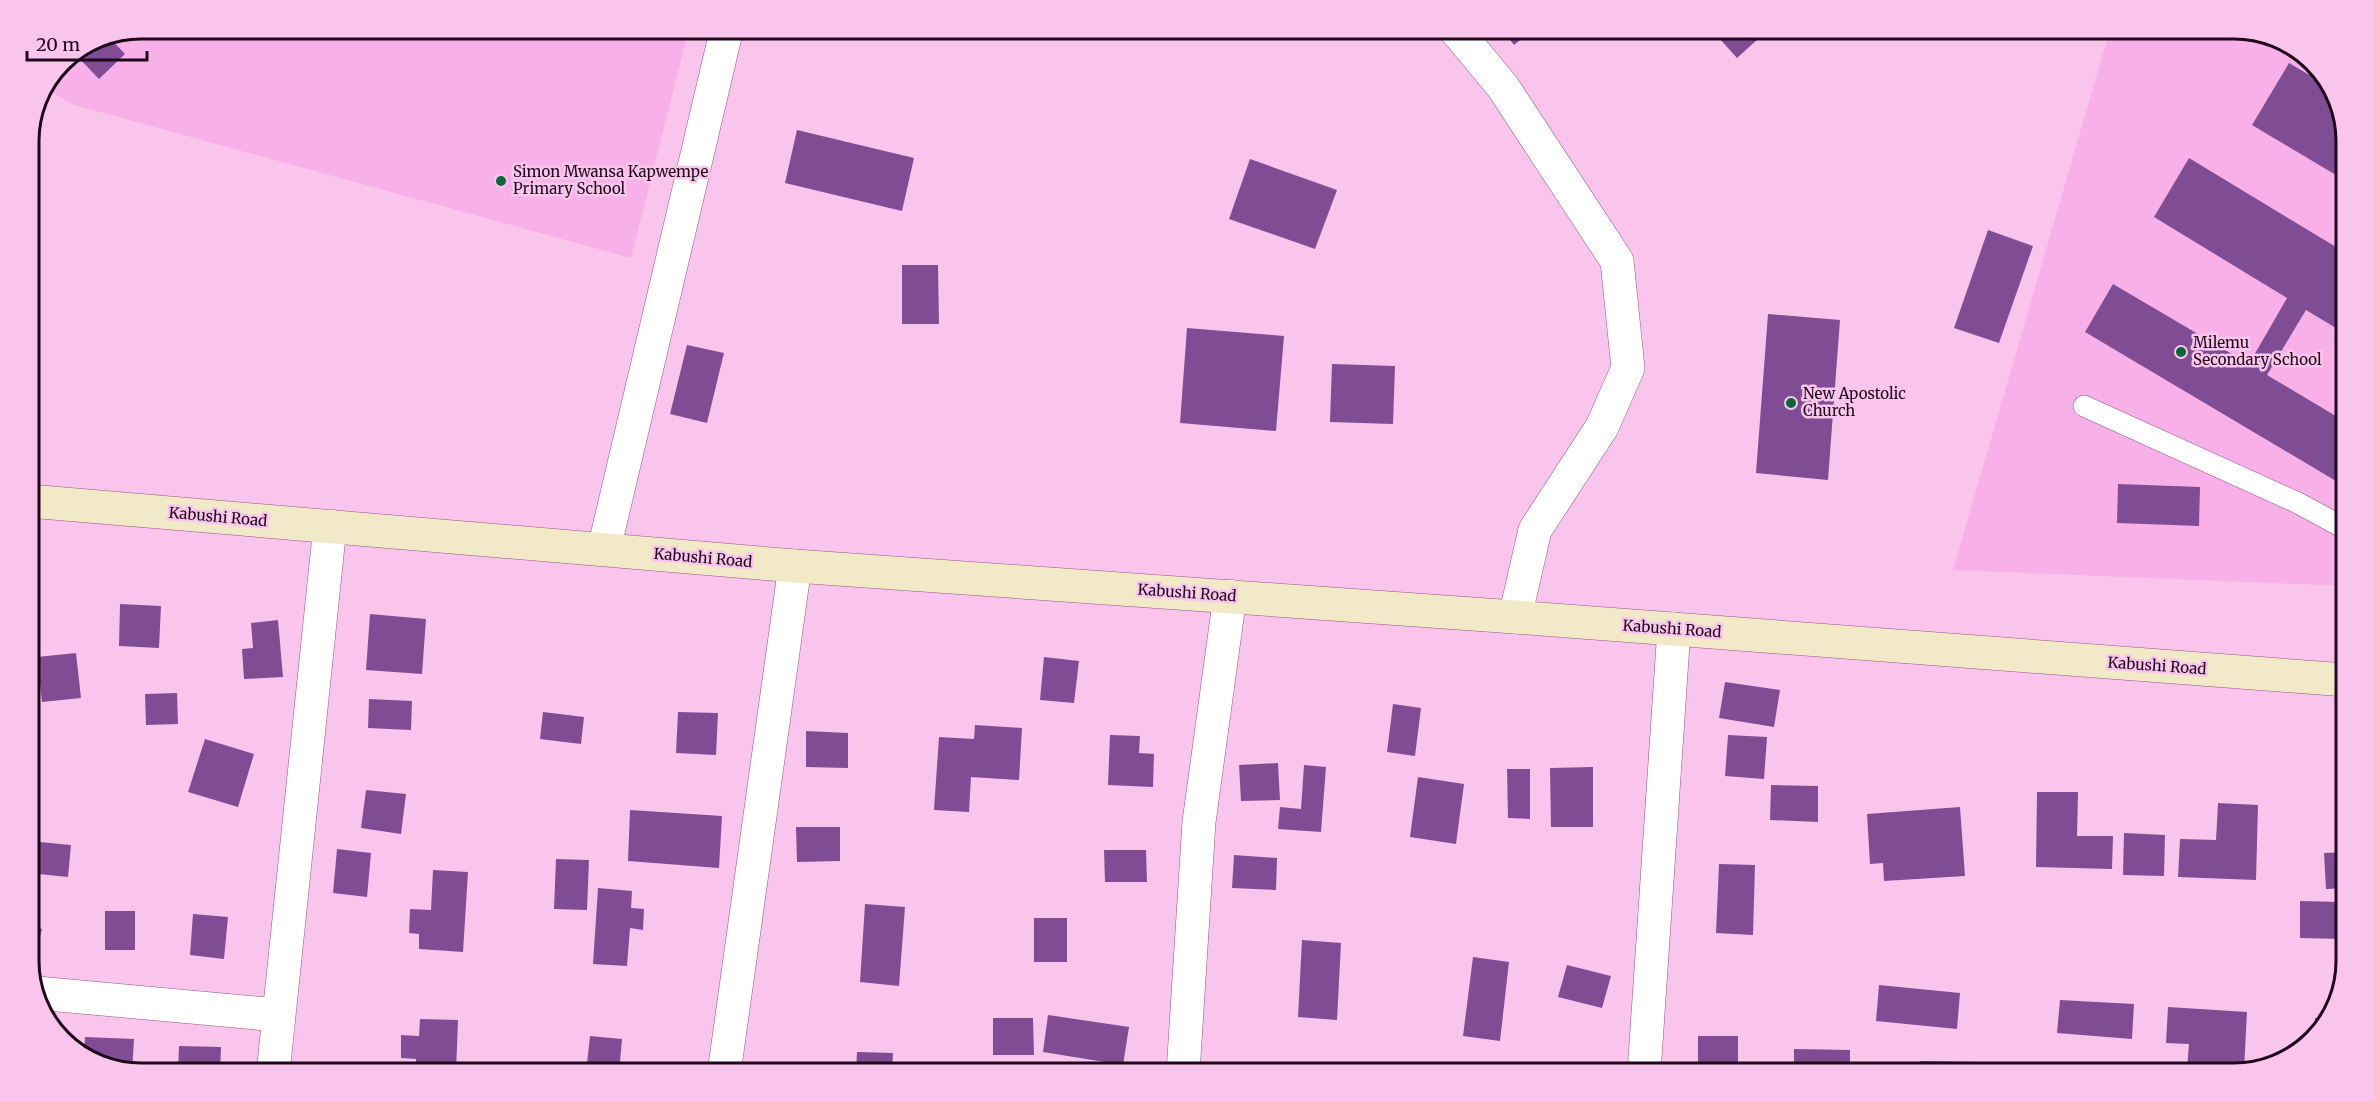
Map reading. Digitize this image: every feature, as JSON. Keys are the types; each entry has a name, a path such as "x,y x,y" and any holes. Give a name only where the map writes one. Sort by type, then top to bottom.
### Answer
{"main road":[{"name":"Kabushi Road","path":"39,502 795,566 1230,596 2336,679"}],"street":[{"path":"604,549 724,39"},
{"path":"1463,39 1503,87 1617,261 1628,368 1602,427 1535,530 1515,617"},
{"path":"274,1063 330,526"},
{"path":"726,1063 795,566"},
{"path":"1184,1063 1199,822 1230,596"},
{"path":"1645,1063 1674,629"},
{"path":"44,994 278,1014"}],"lane":[{"path":"2084,406 2298,503 2336,524"}],"shaded area":[{"name":"Simon Mwansa Kapwempe Primary School","path":"141,39 686,39 631,258 71,104 52,92 60,79 74,64 90,53 121,41"},
{"name":"Milemu Secondary School","path":"2107,39 2234,39 2254,41 2285,53 2301,64 2319,85 2331,108 2336,135 2336,586 1953,570"}],"building":[{"path":"1509,39 1521,39 1514,45"},
{"path":"1720,39 1758,39 1737,58"},
{"path":"115,43 125,54 99,79 80,60 102,47"},
{"path":"2289,63 2313,77 2331,108 2336,135 2336,175 2252,125"},
{"path":"797,130 914,158 902,211 785,183"},
{"path":"2189,158 2336,247 2336,328 2306,310 2267,375 2336,416 2336,481 2085,332 2113,284 2249,364 2287,298 2154,217"},
{"path":"1250,159 1337,190 1315,249 1229,219"},
{"path":"1988,230 2033,246 1999,343 1954,328"},
{"path":"902,265 938,265 939,324 902,324"},
{"path":"1768,314 1840,320 1828,480 1756,473"},
{"path":"1187,328 1284,336 1276,431 1180,423"},
{"path":"687,345 724,353 707,423 670,414"},
{"path":"1332,364 1395,366 1393,424 1330,422"},
{"path":"2118,484 2200,487 2199,526 2117,523"},
{"path":"120,604 161,606 159,648 119,646"},
{"path":"370,614 426,619 422,674 366,670"},
{"path":"278,620 283,677 244,679 242,649 253,648 251,623"},
{"path":"76,653 81,698 42,702 39,657"},
{"path":"1044,657 1079,661 1074,703 1040,700"},
{"path":"1725,682 1780,690 1774,727 1719,718"},
{"path":"177,693 178,724 146,725 145,694"},
{"path":"369,699 412,701 411,730 368,728"},
{"path":"1393,704 1421,708 1415,756 1387,752"},
{"path":"543,712 584,717 581,744 540,739"},
{"path":"678,712 718,713 716,755 676,753"},
{"path":"975,725 1022,728 1019,780 971,777 969,812 934,810 939,737 974,739"},
{"path":"806,731 848,733 848,768 806,767"},
{"path":"1110,735 1140,736 1139,753 1154,754 1153,787 1108,785"},
{"path":"1728,735 1767,737 1764,779 1725,776"},
{"path":"205,739 254,754 238,807 188,792"},
{"path":"1278,763 1280,800 1241,801 1239,765"},
{"path":"1304,765 1326,767 1321,832 1278,829 1280,807 1301,809"},
{"path":"1593,767 1593,827 1551,827 1550,768"},
{"path":"1507,769 1530,769 1530,819 1508,818"},
{"path":"1418,777 1464,784 1456,844 1410,837"},
{"path":"1771,785 1818,786 1818,822 1770,820"},
{"path":"366,790 406,794 401,834 361,828"},
{"path":"2037,792 2078,792 2077,836 2113,836 2112,869 2036,867"},
{"path":"2218,803 2258,805 2256,880 2178,877 2180,839 2216,840"},
{"path":"1960,807 1965,876 1884,881 1883,863 1870,864 1867,814"},
{"path":"630,810 722,816 719,868 628,861"},
{"path":"796,827 840,827 840,861 797,862"},
{"path":"2124,833 2165,835 2164,876 2123,875"},
{"path":"39,842 71,845 68,877 39,874"},
{"path":"337,849 371,853 367,897 333,893"},
{"path":"1104,850 1146,850 1147,882 1105,882"},
{"path":"2336,852 2336,888 2326,889 2324,853"},
{"path":"1234,855 1277,858 1276,890 1232,888"},
{"path":"556,859 589,860 587,910 554,909"},
{"path":"1719,864 1755,865 1753,935 1716,933"},
{"path":"433,870 468,872 463,952 419,949 419,934 409,933 410,909 431,910"},
{"path":"598,888 632,891 631,908 644,909 643,930 630,928 627,966 593,964"},
{"path":"2300,901 2336,902 2336,939 2300,938"},
{"path":"865,904 905,907 899,986 860,982"},
{"path":"105,911 135,911 135,950 105,950"},
{"path":"193,914 228,917 224,959 190,955"},
{"path":"1034,918 1067,918 1067,962 1034,962"},
{"path":"1302,940 1341,943 1337,1020 1298,1017"},
{"path":"1473,957 1509,962 1500,1041 1463,1036"},
{"path":"1567,965 1611,976 1602,1008 1558,997"},
{"path":"1879,985 1960,993 1957,1029 1876,1021"},
{"path":"2060,1000 2134,1004 2132,1039 2057,1033"},
{"path":"2168,1007 2247,1012 2244,1062 2187,1063 2189,1044 2166,1043"},
{"path":"1048,1015 1129,1027 1123,1063 1043,1052"},
{"path":"993,1018 1033,1018 1034,1055 993,1055"},
{"path":"420,1019 458,1020 456,1063 416,1063 416,1059 401,1058 401,1035 419,1036"},
{"path":"590,1036 622,1039 620,1063 587,1063"},
{"path":"1698,1036 1738,1036 1738,1063 1698,1063"},
{"path":"85,1037 134,1039 133,1062 102,1055 84,1046"},
{"path":"179,1046 221,1047 220,1063 178,1063"},
{"path":"1794,1049 1850,1050 1850,1063 1794,1063"},
{"path":"857,1052 893,1053 892,1063 856,1063"},
{"path":"1920,1061 1976,1062 1976,1063 1920,1063"}],"place":[{"name":"Simon Mwansa Kapwempe Primary School","path":"501,181"},
{"name":"Milemu Secondary School","path":"2181,352"},
{"name":"New Apostolic Church","path":"1791,403"}]}
